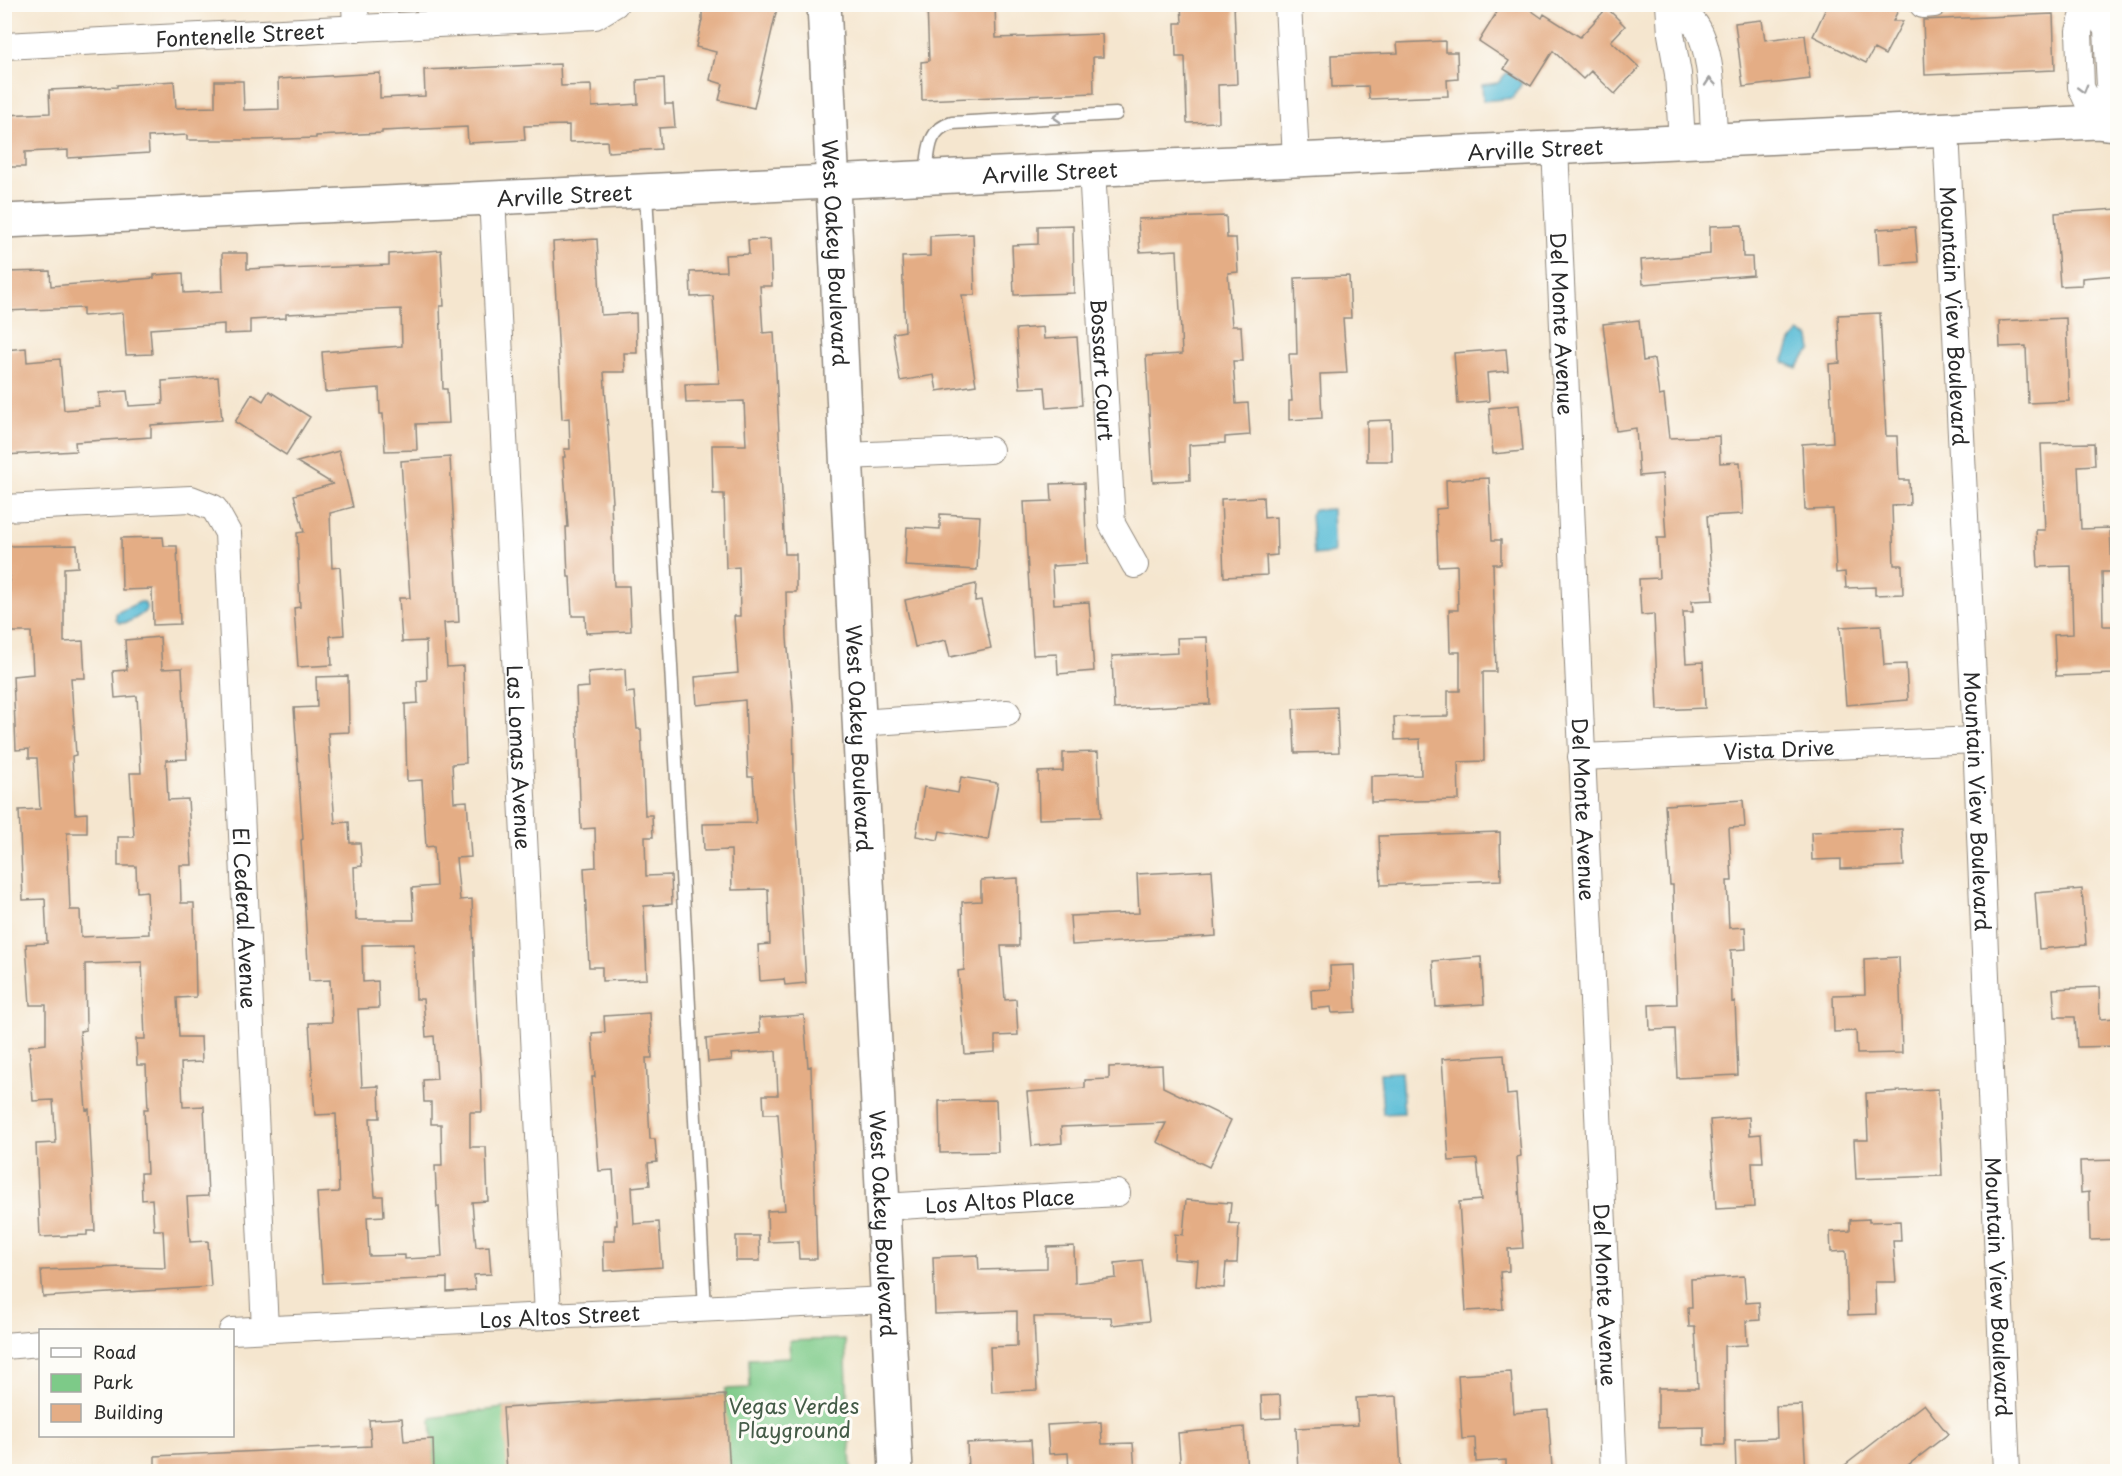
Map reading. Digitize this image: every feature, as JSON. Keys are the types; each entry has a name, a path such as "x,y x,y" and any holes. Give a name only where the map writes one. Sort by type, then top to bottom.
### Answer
{"street":[{"name":"West Oakey Boulevard","path":"824,4 896,1472"},
{"path":"1288,4 1296,159"},
{"path":"1670,4 1695,23 1703,42 1709,64 1714,140"},
{"path":"1670,4 1671,34 1678,74 1682,142"},
{"path":"1923,5 1934,4"},
{"path":"2087,4 2079,31 2094,53 2110,86 2111,121"},
{"path":"2093,4 2107,30 2094,53"},
{"name":"Fontenelle Street","path":"4,46 355,17 595,16 615,5"},
{"name":"Arville Street","path":"4,220 2111,121"},
{"name":"Mountain View Boulevard","path":"1946,130 1976,740 2007,1472"},
{"name":"Del Monte Avenue","path":"1555,147 1614,1472"},
{"name":"Bossart Court","path":"1092,169 1112,524 1135,565"},
{"name":"Las Lomas Avenue","path":"492,197 548,1316"},
{"path":"846,456 990,450"},
{"name":"El Cederal Avenue","path":"4,508 191,499 214,508 228,533 265,1329"},
{"path":"860,723 1007,713"},
{"name":"Vista Drive","path":"1581,757 1976,740"},
{"name":"Los Altos Place","path":"883,1207 1117,1193"},
{"name":"Los Altos Street","path":"234,1331 887,1300"},
{"path":"4,1346 39,1343"}],"lane":[{"path":"926,176 931,139 940,126 952,123 1116,114"},
{"path":"645,190 705,1309"}],"green space":[{"name":"Vegas Verdes Playground","path":"845,1339 851,1471 434,1471 431,1418 503,1408 725,1395 725,1389 750,1388 749,1359 790,1357 789,1341"}],"water":[{"path":"1507,72 1522,83 1513,98 1483,101 1482,85 1498,83"},
{"path":"1799,332 1810,338 1812,350 1797,368 1783,362 1791,342"},
{"path":"1332,509 1334,553 1314,555 1311,515 1314,510"},
{"path":"144,602 147,609 141,614 126,622 119,623 116,620 116,613"},
{"path":"1401,1072 1404,1113 1383,1114 1380,1073"}],"building":[{"path":"702,4 778,4 754,108 719,100 723,84 710,80 716,52 696,47 702,20"},
{"path":"927,4 995,4 996,38 1102,34 1103,57 1093,57 1094,93 922,100 921,62 929,61"},
{"path":"1181,4 1234,4 1237,84 1218,85 1219,122 1187,123 1185,57 1176,57 1175,23 1182,23"},
{"path":"1502,4 1522,4 1542,18 1544,14 1580,37 1607,8 1625,26 1611,41 1639,67 1615,94 1591,71 1583,79 1553,51 1531,86 1504,69 1509,61 1479,41"},
{"path":"1828,4 1901,4 1893,21 1903,21 1885,55 1874,49 1866,63 1813,36"},
{"path":"2053,14 2055,70 1925,75 1923,20"},
{"path":"1762,20 1765,40 1805,35 1810,79 1743,87 1735,23"},
{"path":"1445,41 1445,52 1457,52 1458,79 1447,80 1448,96 1369,99 1368,86 1332,87 1331,55 1398,53 1397,43"},
{"path":"560,64 561,86 591,85 592,107 638,104 637,80 664,78 665,104 673,104 675,127 659,128 661,149 608,152 607,141 569,142 569,125 524,126 525,140 468,143 467,127 257,140 187,140 187,135 148,137 149,153 68,158 68,150 25,152 25,167 4,167 4,115 50,113 49,90 117,87 117,85 174,81 176,108 215,107 215,81 243,81 244,110 279,109 278,79 380,73 380,98 425,96 424,70"},
{"path":"2118,209 2118,275 2082,278 2082,285 2060,286 2055,213"},
{"path":"1226,216 1227,238 1236,238 1238,272 1228,273 1232,326 1241,326 1243,361 1233,361 1236,404 1248,403 1250,435 1225,437 1225,443 1189,445 1190,480 1153,482 1146,356 1182,354 1177,250 1140,252 1138,219"},
{"path":"1073,225 1074,293 1014,295 1012,245 1038,244 1038,226"},
{"path":"1742,225 1743,257 1752,257 1753,275 1643,284 1641,260 1710,254 1710,226"},
{"path":"1915,227 1918,262 1879,265 1877,229"},
{"path":"973,234 975,295 962,295 976,385 937,391 934,375 900,381 893,333 905,331 902,257 930,256 930,236"},
{"path":"597,239 601,315 636,313 637,353 624,353 625,372 604,372 613,502 611,502 614,586 629,586 631,631 586,633 585,616 572,616 570,577 568,577 566,527 568,527 563,457 565,457 564,449 570,449 569,418 562,419 553,242"},
{"path":"770,239 772,286 760,286 763,333 774,332 785,554 796,554 796,592 786,592 787,638 793,706 794,775 806,983 785,985 784,979 760,981 758,945 770,944 768,889 732,890 731,850 704,851 703,824 756,823 753,777 748,777 745,700 697,705 695,677 738,673 734,616 740,616 739,567 726,568 724,494 713,494 712,445 746,445 744,401 686,403 685,384 719,383 713,296 691,297 690,272 726,271 725,255 749,254 748,240"},
{"path":"441,250 444,306 440,306 443,389 447,389 449,423 416,424 417,450 385,451 379,388 325,392 322,352 402,346 401,309 286,314 286,318 250,320 250,333 224,334 224,324 150,329 152,354 126,355 123,313 83,316 83,308 4,311 4,272 50,271 51,286 154,278 154,275 183,273 184,293 223,291 222,253 247,253 247,269 285,267 285,269 389,265 389,254"},
{"path":"1349,276 1351,318 1343,318 1347,373 1320,374 1322,418 1289,420 1289,401 1292,401 1289,354 1297,354 1295,278"},
{"path":"1880,313 1886,436 1897,436 1899,480 1909,480 1910,505 1892,506 1894,565 1902,565 1903,594 1875,595 1875,587 1846,588 1845,572 1836,573 1833,509 1805,510 1802,444 1833,442 1829,364 1840,363 1838,315"},
{"path":"2066,318 2069,401 2028,403 2026,346 2000,347 1999,321"},
{"path":"1639,320 1643,361 1654,359 1659,396 1664,395 1669,438 1719,436 1720,463 1740,462 1743,514 1707,516 1713,600 1692,601 1693,612 1683,612 1686,663 1703,662 1705,708 1658,710 1654,614 1641,615 1639,579 1659,578 1657,538 1666,538 1662,474 1639,476 1636,428 1616,431 1603,324"},
{"path":"1043,327 1044,339 1077,337 1082,405 1047,408 1045,387 1020,388 1016,329"},
{"path":"26,348 27,362 60,359 64,410 100,407 99,393 127,391 129,406 163,404 162,381 218,377 222,420 151,425 151,437 75,442 76,451 4,455 4,350"},
{"path":"1506,349 1508,371 1487,373 1489,401 1458,404 1454,353"},
{"path":"269,391 310,417 286,455 235,422 252,394 263,401"},
{"path":"1519,405 1523,451 1493,454 1489,408"},
{"path":"1391,420 1392,461 1367,461 1367,421"},
{"path":"2094,443 2095,465 2078,466 2081,529 2110,528 2112,572 2102,572 2103,626 2113,626 2115,674 2056,676 2054,635 2073,634 2071,566 2038,567 2036,530 2045,530 2041,444"},
{"path":"339,451 353,507 330,513 332,568 340,567 344,635 330,636 332,665 298,667 294,608 300,607 297,533 304,532 294,495 333,484 297,462"},
{"path":"450,457 459,622 444,623 447,667 463,666 466,763 452,764 454,802 467,801 471,857 456,858 460,900 472,899 481,1075 482,1112 470,1112 470,1147 486,1147 488,1201 472,1202 476,1247 489,1246 491,1274 474,1275 475,1290 447,1292 447,1278 323,1283 317,1193 339,1192 336,1114 315,1115 309,1023 332,1022 330,980 309,981 294,708 317,707 316,677 348,676 349,732 328,733 335,823 349,822 350,843 360,843 362,866 354,867 356,920 414,920 412,888 436,886 434,846 426,847 422,780 407,781 405,704 418,703 417,681 427,680 426,641 402,642 399,598 410,598 401,461","holes":["414,944 416,999 423,999 426,1037 434,1036 437,1079 423,1080 424,1102 431,1102 431,1124 441,1124 442,1166 435,1166 442,1257 405,1259 405,1255 369,1256 367,1217 384,1216 383,1196 375,1196 370,1118 380,1118 379,1086 362,1087 358,1009 379,1008 378,981 363,982 362,945"]},
{"path":"1489,478 1492,540 1501,540 1501,564 1493,564 1496,672 1483,672 1484,761 1458,762 1459,800 1371,802 1371,776 1421,775 1420,739 1395,740 1394,717 1448,716 1448,691 1460,691 1460,652 1450,652 1449,610 1458,610 1457,565 1438,566 1436,509 1447,508 1446,480"},
{"path":"1084,483 1087,564 1052,566 1054,604 1089,602 1094,671 1058,674 1057,654 1033,655 1024,502 1052,501 1051,484"},
{"path":"1263,497 1264,518 1276,517 1277,555 1266,556 1267,575 1224,577 1221,499"},
{"path":"940,514 980,516 977,570 905,566 907,527 940,529"},
{"path":"163,537 164,546 177,546 180,624 153,625 152,589 122,590 121,538"},
{"path":"77,545 78,567 64,568 64,642 83,641 85,678 71,678 76,755 72,756 75,814 87,813 87,833 67,833 70,910 80,910 81,937 149,934 147,891 137,892 136,866 118,866 118,837 134,837 130,773 141,773 137,696 115,698 113,671 127,670 125,640 160,637 162,669 182,668 187,759 166,760 168,800 188,799 192,865 180,865 181,903 194,903 196,997 177,998 179,1037 201,1037 202,1062 181,1063 183,1107 204,1106 208,1196 187,1197 190,1242 208,1241 211,1287 43,1297 41,1270 165,1268 163,1230 154,1230 152,1199 142,1200 141,1173 147,1173 144,1109 148,1109 146,1065 137,1065 136,1039 145,1039 142,962 85,964 86,1030 80,1031 86,1110 89,1109 95,1231 87,1231 87,1235 40,1237 36,1144 56,1143 53,1100 33,1101 29,1046 46,1044 46,1005 30,1005 26,944 47,943 45,899 23,900 19,810 40,809 37,758 29,758 29,749 16,750 13,676 33,674 31,632 10,632 9,546"},
{"path":"976,584 975,601 981,600 991,648 950,657 946,640 915,647 905,600"},
{"path":"1881,625 1884,665 1906,664 1908,700 1846,705 1840,627"},
{"path":"1207,637 1210,704 1114,709 1112,656 1178,653 1177,638"},
{"path":"625,669 626,693 634,692 637,729 641,729 645,815 652,815 653,837 645,837 646,876 671,875 672,904 644,906 647,979 602,981 602,967 589,967 584,868 596,867 595,828 581,829 576,688 589,687 588,672"},
{"path":"1337,707 1339,752 1295,753 1293,709"},
{"path":"1098,752 1101,817 1039,819 1038,772 1063,771 1063,753"},
{"path":"961,777 998,783 988,840 940,831 938,840 916,836 924,787 958,793"},
{"path":"1743,800 1745,827 1729,828 1732,881 1727,881 1729,928 1745,927 1746,949 1731,950 1732,1002 1735,1001 1738,1075 1677,1078 1675,1029 1650,1030 1649,1005 1677,1004 1673,885 1670,885 1665,805"},
{"path":"1902,829 1904,866 1841,869 1841,859 1812,860 1811,832"},
{"path":"1500,832 1501,880 1381,885 1379,836"},
{"path":"1212,870 1216,936 1072,945 1070,916 1139,913 1137,874"},
{"path":"1018,878 1019,946 1001,946 1005,1000 1016,999 1018,1035 995,1036 995,1052 965,1054 958,971 964,970 962,902 981,901 981,880"},
{"path":"2082,889 2086,945 2039,949 2035,893"},
{"path":"1481,957 1484,1004 1436,1007 1433,961"},
{"path":"1899,957 1902,1053 1857,1054 1856,1031 1834,1032 1833,995 1865,994 1864,959"},
{"path":"1354,965 1356,1012 1332,1013 1331,1007 1312,1009 1311,990 1331,989 1330,966"},
{"path":"2099,987 2100,1019 2118,1018 2118,1046 2077,1047 2075,1017 2055,1017 2053,989"},
{"path":"650,1013 652,1058 646,1058 650,1139 655,1139 657,1162 648,1163 650,1185 632,1187 634,1224 659,1222 662,1267 604,1271 603,1241 615,1241 615,1225 617,1225 613,1170 599,1171 592,1077 595,1077 592,1033 605,1032 604,1016"},
{"path":"804,1015 808,1067 811,1066 817,1259 799,1259 798,1241 768,1242 767,1211 785,1210 778,1114 764,1114 763,1095 778,1095 776,1051 731,1054 732,1060 708,1062 706,1039 760,1033 759,1018"},
{"path":"1504,1055 1507,1095 1516,1094 1521,1156 1517,1157 1523,1248 1508,1249 1509,1271 1500,1272 1503,1309 1466,1311 1459,1202 1481,1200 1477,1159 1449,1161 1442,1059"},
{"path":"1162,1065 1163,1087 1231,1120 1209,1167 1157,1142 1166,1123 1061,1127 1062,1143 1032,1146 1027,1092 1085,1088 1085,1080 1109,1079 1109,1067"},
{"path":"1938,1089 1942,1176 1856,1179 1854,1140 1868,1140 1866,1093"},
{"path":"996,1100 998,1152 940,1153 939,1101"},
{"path":"1749,1117 1750,1135 1761,1134 1763,1162 1752,1162 1754,1207 1716,1209 1710,1120"},
{"path":"2118,1160 2118,1239 2090,1240 2089,1192 2081,1193 2080,1161"},
{"path":"1186,1200 1231,1203 1229,1223 1239,1224 1237,1263 1226,1263 1224,1288 1196,1286 1198,1261 1174,1259 1175,1234 1183,1235"},
{"path":"1869,1219 1869,1222 1900,1221 1901,1241 1893,1241 1896,1282 1875,1282 1876,1314 1848,1315 1846,1251 1831,1252 1830,1232 1850,1231 1850,1220"},
{"path":"736,1236 759,1236 760,1261 736,1261"},
{"path":"1074,1246 1075,1283 1116,1278 1115,1263 1142,1260 1149,1321 1112,1325 1111,1317 1034,1317 1037,1390 992,1392 990,1347 1017,1346 1017,1311 935,1314 933,1257 978,1255 979,1270 1047,1268 1047,1247"},
{"path":"1744,1276 1746,1303 1759,1302 1760,1320 1746,1321 1747,1345 1724,1346 1725,1445 1704,1445 1704,1427 1658,1428 1658,1388 1698,1388 1695,1327 1689,1327 1688,1308 1692,1308 1691,1279"},
{"path":"1511,1372 1514,1413 1548,1410 1552,1468 1506,1470 1506,1460 1476,1462 1475,1438 1462,1439 1458,1375"},
{"path":"725,1395 730,1472 507,1472 503,1408"},
{"path":"1280,1395 1281,1418 1262,1419 1261,1396"},
{"path":"1397,1396 1401,1472 1298,1472 1296,1428 1358,1425 1356,1398"},
{"path":"1924,1404 1948,1434 1899,1472 1836,1472"},
{"path":"1802,1405 1806,1472 1736,1472 1735,1440 1777,1438 1776,1406"},
{"path":"402,1418 404,1441 433,1439 434,1472 155,1472 155,1456 371,1446 369,1420"},
{"path":"1101,1422 1102,1444 1133,1443 1135,1472 1069,1472 1068,1453 1049,1454 1047,1425"},
{"path":"1244,1427 1247,1472 1181,1472 1178,1433"},
{"path":"1031,1440 1033,1472 968,1472 967,1443"}]}
